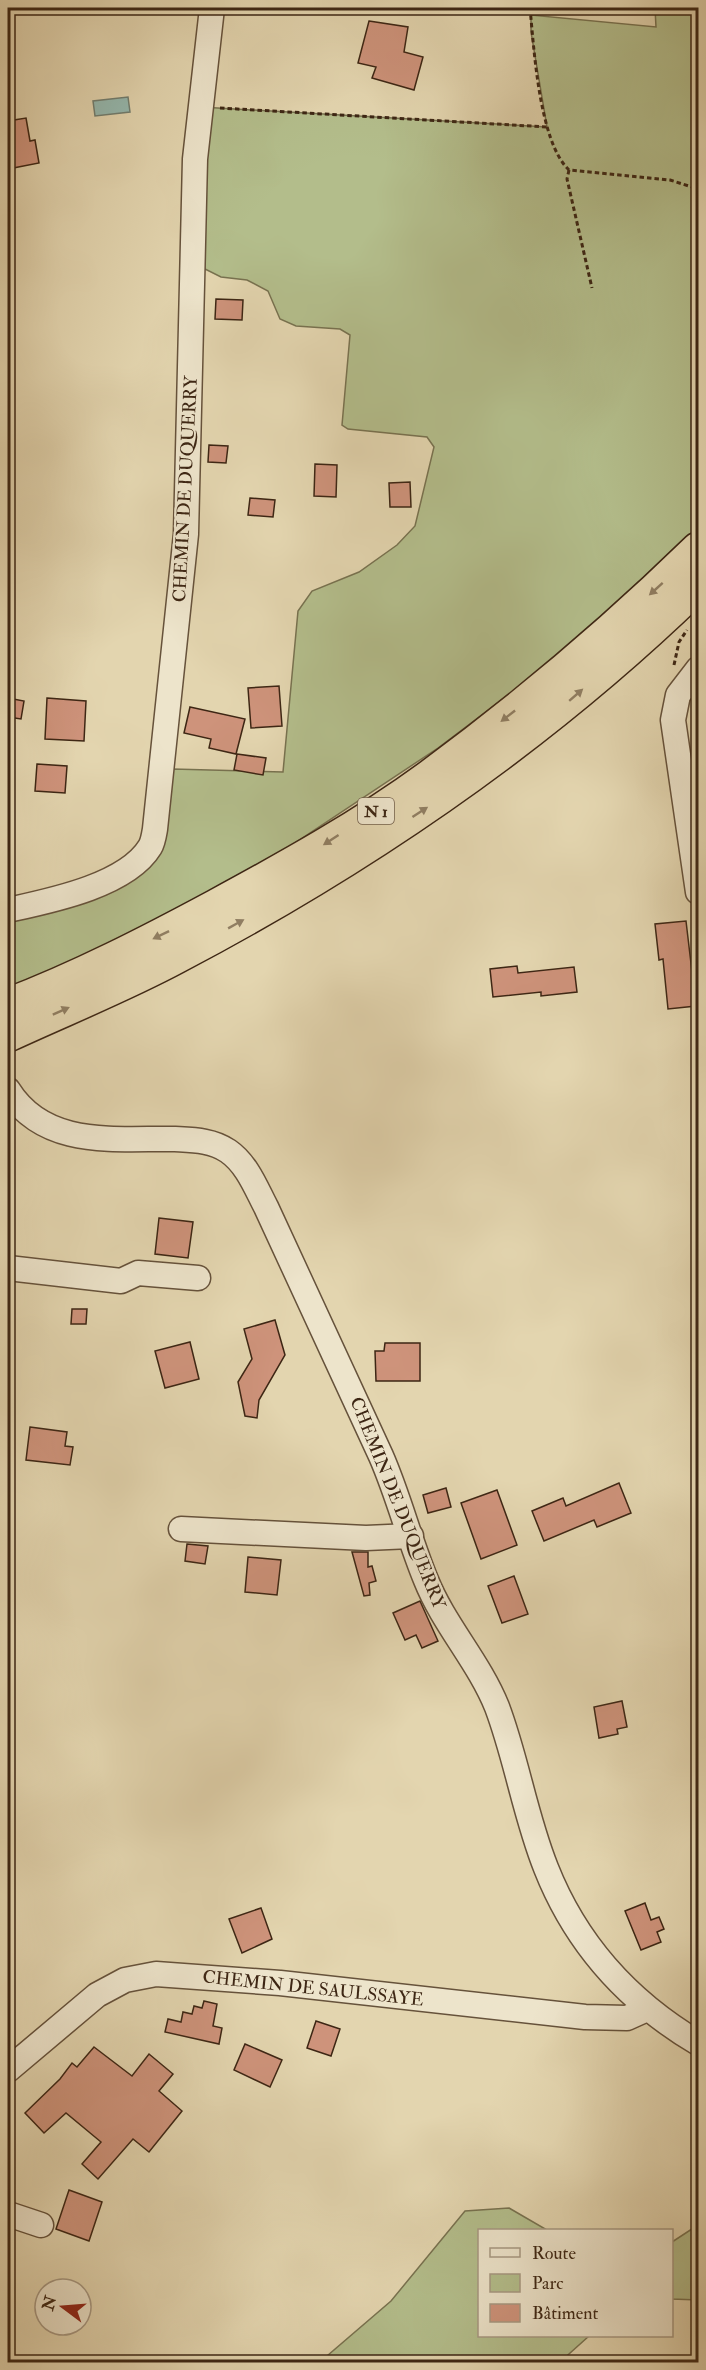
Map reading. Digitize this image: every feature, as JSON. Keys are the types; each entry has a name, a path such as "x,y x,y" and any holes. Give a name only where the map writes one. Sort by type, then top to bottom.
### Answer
{"highway":[{"name":"N 1","path":"8,1005 166,933 295,863 427,778 545,687 699,549"},
{"name":"N 1","path":"8,1035 175,958 310,883 418,813 563,706 699,585"}],"street":[{"name":"CHEMIN DE DUQUERRY","path":"8,910 44,902 101,884 135,863 150,846 155,829 186,534 195,159 212,8"},
{"path":"699,669 678,695 674,720 699,892"},
{"name":"CHEMIN DE DUQUERRY","path":"8,1090 13,1099 32,1116 46,1125 78,1137 100,1140 193,1140 213,1143 238,1159 267,1207 366,1424 399,1498 430,1589 496,1707 546,1869 576,1929 601,1963 647,2009 699,2043"},
{"path":"8,1268 121,1281 138,1273 198,1278"},
{"path":"181,1529 366,1538 411,1536"},
{"name":"CHEMIN DE SAULSSAYE","path":"8,2070 98,1995 125,1980 156,1974 280,1983 585,2017 627,2018 647,2009"},
{"path":"8,2214 41,2225"}],"path":[{"path":"530,8 531,32 547,127 560,161 569,170 670,180 699,189"},
{"path":"201,107 547,127"},
{"path":"569,170 567,179 592,288"},
{"path":"678,695 674,661 679,642 693,623"}],"green space":[{"path":"655,8 698,8 698,527 603,615 523,684 438,748 212,898 70,965 8,989 8,918 142,866 173,769 283,772 298,611 312,591 359,572 397,545 415,526 434,447 427,437 348,429 342,425 350,335 340,329 296,326 280,319 268,291 247,280 221,277 193,263 201,107 547,127 531,32 531,15 656,27"},
{"path":"509,2208 545,2229 478,2229 478,2337 588,2337 560,2362 320,2362 391,2301 465,2211"},
{"path":"698,2225 698,2300 673,2299 673,2241"}],"water":[{"path":"128,97 130,112 95,116 93,101"}],"building":[{"path":"369,21 408,27 404,52 423,57 414,90 372,78 376,67 358,63"},
{"path":"26,118 30,141 35,140 39,163 8,169 8,121"},
{"path":"216,299 243,300 242,320 215,319"},
{"path":"209,445 228,446 226,463 208,462"},
{"path":"315,464 337,465 336,497 314,496"},
{"path":"410,482 411,507 390,507 389,483"},
{"path":"250,498 275,500 273,517 248,515"},
{"path":"279,686 282,726 251,728 248,688"},
{"path":"8,698 24,701 21,719 8,717"},
{"path":"47,698 86,701 84,741 45,739"},
{"path":"190,707 245,719 236,754 209,748 211,739 184,733"},
{"path":"237,754 266,758 263,775 234,770"},
{"path":"37,764 67,766 65,793 35,791"},
{"path":"686,921 696,1006 668,1009 663,959 659,960 655,924"},
{"path":"517,966 518,973 574,967 577,992 541,996 541,992 493,997 490,969"},
{"path":"159,1218 193,1222 188,1258 155,1254"},
{"path":"72,1309 87,1309 86,1324 71,1324"},
{"path":"275,1320 285,1355 259,1400 257,1418 245,1416 238,1382 252,1359 244,1329"},
{"path":"190,1342 199,1379 165,1388 155,1351"},
{"path":"385,1343 420,1343 420,1381 376,1381 375,1351 384,1351"},
{"path":"30,1427 67,1432 65,1446 73,1447 70,1465 26,1460"},
{"path":"619,1483 631,1513 597,1527 594,1520 544,1541 532,1511 563,1498 566,1506"},
{"path":"446,1488 451,1507 428,1513 423,1495"},
{"path":"497,1490 517,1545 481,1559 461,1503"},
{"path":"187,1544 208,1546 205,1564 185,1561"},
{"path":"352,1552 368,1552 368,1567 372,1566 376,1581 369,1583 370,1595 364,1596"},
{"path":"248,1557 281,1560 277,1595 245,1592"},
{"path":"514,1576 528,1614 502,1623 488,1586"},
{"path":"420,1601 438,1641 422,1648 416,1635 405,1640 393,1613"},
{"path":"622,1701 627,1727 617,1729 618,1734 599,1738 594,1707"},
{"path":"645,1903 651,1920 659,1917 664,1929 657,1932 661,1942 641,1950 625,1911"},
{"path":"261,1908 272,1939 242,1953 229,1919"},
{"path":"204,2001 217,2004 213,2026 222,2028 219,2044 165,2032 168,2019 181,2022 183,2012 192,2014 194,2006 202,2008"},
{"path":"316,2021 340,2029 331,2056 307,2048"},
{"path":"245,2044 282,2060 270,2087 234,2070"},
{"path":"94,2047 132,2076 149,2054 173,2074 159,2091 182,2111 149,2152 133,2139 98,2179 82,2164 101,2142 66,2113 44,2133 25,2113 60,2079 72,2063 77,2067"},
{"path":"69,2190 102,2202 89,2241 56,2229"}]}
